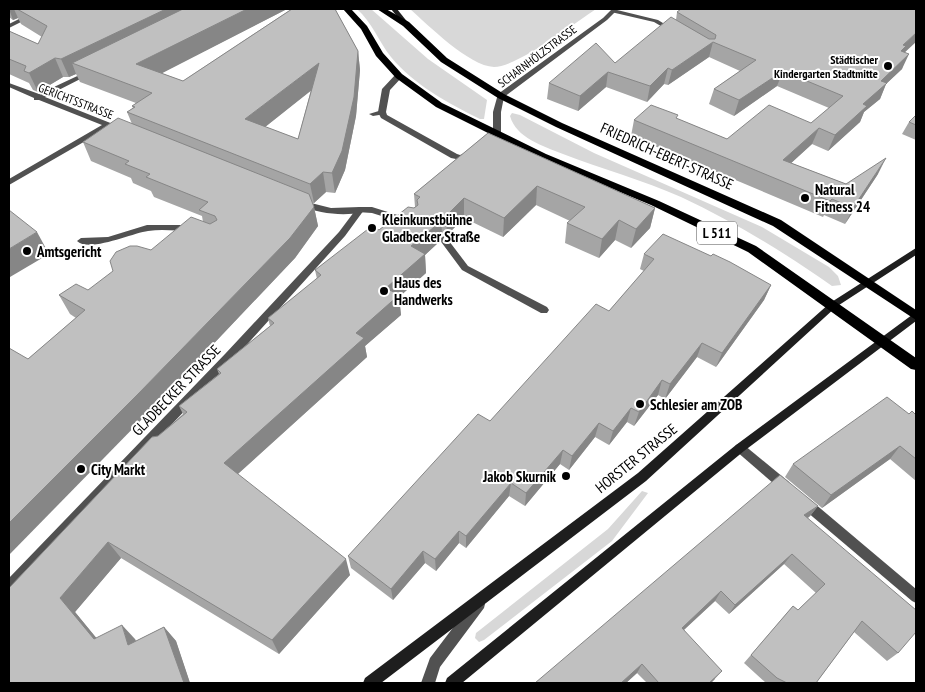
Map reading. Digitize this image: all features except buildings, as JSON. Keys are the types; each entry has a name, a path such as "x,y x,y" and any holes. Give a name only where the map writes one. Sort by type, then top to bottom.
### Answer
{"main road":[{"name":"L 511","path":"347,9 364,28 379,54 400,76 439,105 542,156 655,203 752,249 883,340"},
{"name":"L 511","path":"381,9 406,24"},
{"name":"L 511","path":"394,9 406,24"},
{"name":"FRIEDRICH-EBERT-STRASSE","path":"406,24 444,60 501,96 559,125 778,224 868,282 916,316"},
{"name":"HORSTER STRASSE","path":"370,683 481,601 642,477 833,305 916,251"},
{"name":"L 511","path":"454,683 740,448 916,316"},
{"path":"883,340 916,365"}],"street":[{"path":"9,26 44,9"},
{"path":"614,10 656,21 678,34"},
{"name":"SCHARNHÖLZSTRASSE","path":"497,134 497,112 501,96 614,10"},
{"path":"37,98 97,68"},
{"path":"400,76 386,89 382,112 384,116 426,142 461,158"},
{"name":"GERICHTSSTRASSE","path":"9,85 37,98 126,132"},
{"path":"373,114 382,112"},
{"path":"9,182 108,125"},
{"path":"461,158 497,134"},
{"path":"458,167 462,163 461,158"},
{"path":"291,199 317,210 339,212 372,210 414,223"},
{"name":"GLADBECKER STRASSE","path":"9,587 229,357 342,234 360,210"},
{"path":"81,241 108,240 147,228 188,227 203,233"},
{"path":"443,240 466,268 544,310"},
{"path":"740,448 916,597"},
{"path":"428,683 435,662 481,601"}],"shaded area":[{"path":"357,9 371,9 428,59 487,100 484,119 480,119 444,100 410,76 391,57 367,20"},
{"path":"410,9 596,9 561,34 517,60 494,67 473,60 449,44"},
{"path":"512,113 520,115 594,153 762,227 829,267 838,276 841,285 832,286 758,238 681,197 547,148 531,140 524,136 513,124 510,116"},
{"path":"642,491 648,493 612,541 484,640 479,642 475,638 476,633 608,529"}],"place":[{"name":"Städtischer Kindergarten Stadtmitte","path":"888,66"},
{"name":"Natural Fitness 24","path":"805,198"},
{"name":"Kleinkunstbühne Gladbecker Straße","path":"372,228"},
{"name":"Amtsgericht","path":"27,251"},
{"name":"Haus des Handwerks","path":"384,291"},
{"name":"Schlesier am ZOB","path":"640,404"},
{"name":"City Markt","path":"81,469"},
{"name":"Jakob Skurnik","path":"566,476"}]}
